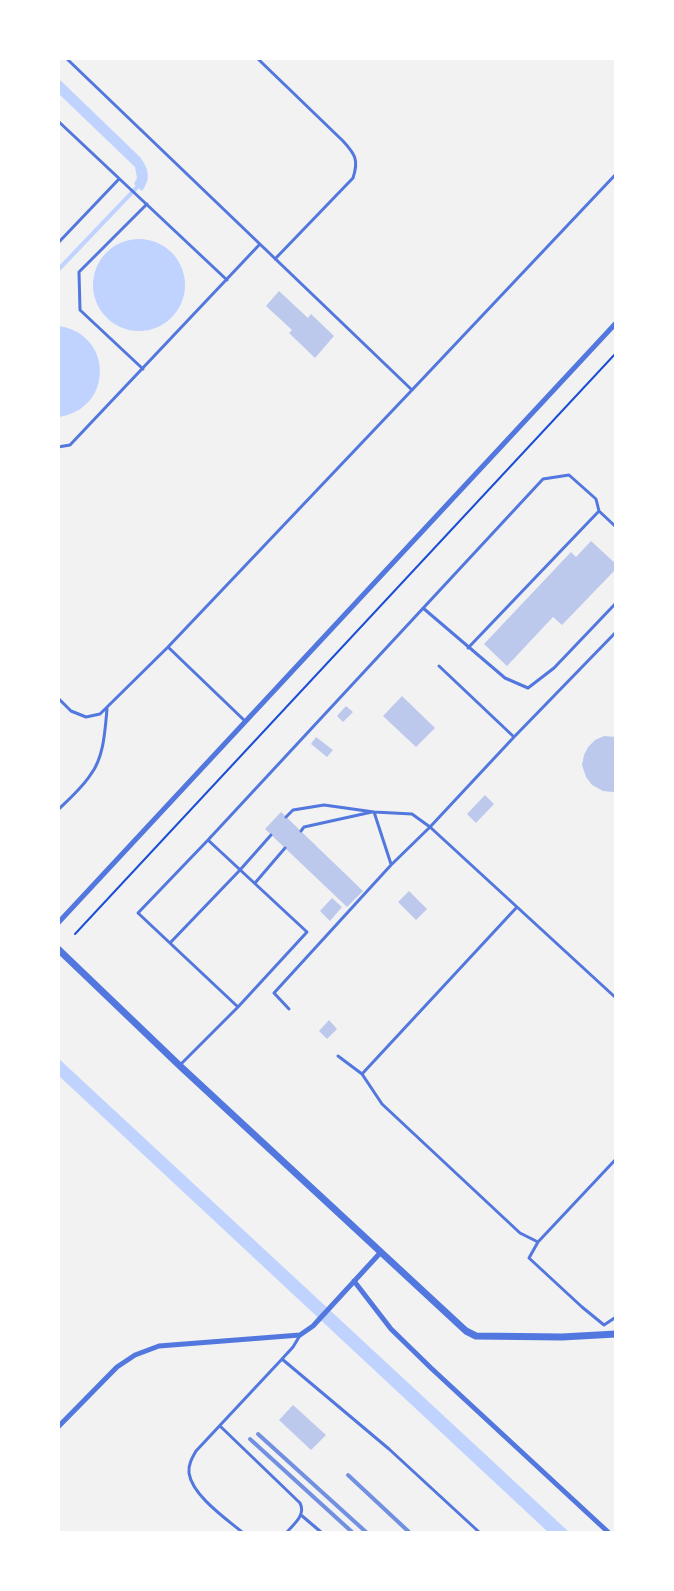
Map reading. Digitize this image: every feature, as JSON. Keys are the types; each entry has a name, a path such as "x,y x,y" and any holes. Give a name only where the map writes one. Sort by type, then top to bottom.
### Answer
{"street":[{"path":"58,923 615,323"},
{"path":"58,949 180,1066 466,1331 476,1336 562,1337 615,1334"},
{"path":"58,1427 117,1367 135,1355 159,1346 300,1335 313,1326 381,1252"},
{"path":"354,1281 391,1329 608,1533"}],"lane":[{"path":"66,58 412,390"},
{"path":"257,58 343,141 353,152 356,161 353,178 275,259"},
{"path":"58,121 227,280"},
{"path":"59,701 71,711 86,717 100,714 168,647 615,174"},
{"path":"58,243 119,179"},
{"path":"142,369 80,310 79,272 147,204"},
{"path":"58,447 70,445 260,244"},
{"path":"238,1007 138,913 543,479 569,475 596,499 599,510 615,527"},
{"path":"468,648 599,510"},
{"path":"423,608 506,678 528,688 554,668 615,603"},
{"path":"289,1009 274,993 391,865 615,632"},
{"path":"168,647 245,721"},
{"path":"438,666 514,737"},
{"path":"58,810 92,774 105,730 107,707"},
{"path":"286,817 293,810 324,805 374,812 412,814 430,827 615,998"},
{"path":"301,831 304,828 374,812"},
{"path":"374,812 391,865"},
{"path":"170,944 271,835"},
{"path":"180,1066 307,932 208,840"},
{"path":"254,884 285,848"},
{"path":"362,1074 517,907"},
{"path":"338,1056 362,1074 382,1104 520,1233 538,1242"},
{"path":"615,1159 538,1242 530,1258 604,1325 615,1317"},
{"path":"242,1533 200,1495 192,1484 189,1471 190,1461 196,1451 293,1347 300,1335"},
{"path":"282,1359 389,1449 479,1533"},
{"path":"219,1426 300,1503 303,1508 301,1515 287,1533"},
{"path":"301,1515 321,1533"}],"path":[{"path":"75,934 615,353"}],"water":[{"path":"59,79 140,157 148,174 142,191 134,184 137,178 135,167 59,94"},
{"path":"139,239 157,243 171,253 181,267 185,285 181,303 171,317 157,327 139,331 121,327 107,317 97,303 93,285 97,267 107,253 121,243"},
{"path":"58,326 76,332 90,342 97,356 100,372 97,387 90,401 76,411 58,417"},
{"path":"58,1058 569,1532 548,1532 59,1076"}],"building":[{"path":"279,291 308,318 311,314 334,336 315,358 289,333 292,330 266,306"},
{"path":"591,541 616,564 616,569 562,625 553,617 507,666 484,644 571,552 576,557"},
{"path":"402,696 435,728 416,747 383,716"},
{"path":"346,706 353,712 343,722 337,716"},
{"path":"604,736 616,737 616,791 613,792 603,791 592,785 582,765 588,747 595,740"},
{"path":"316,737 333,750 327,757 311,744"},
{"path":"485,795 494,804 476,823 467,814"},
{"path":"281,812 363,891 347,907 265,829"},
{"path":"409,891 427,909 416,920 398,902"},
{"path":"332,898 342,907 330,921 320,911"},
{"path":"329,1020 337,1029 327,1039 319,1031"},
{"path":"293,1405 326,1435 311,1450 279,1420"}],"waterway":[{"path":"58,270 141,183"}],"railway":[{"path":"258,1434 366,1532"},
{"path":"250,1439 352,1532"},
{"path":"348,1475 409,1532"}]}
